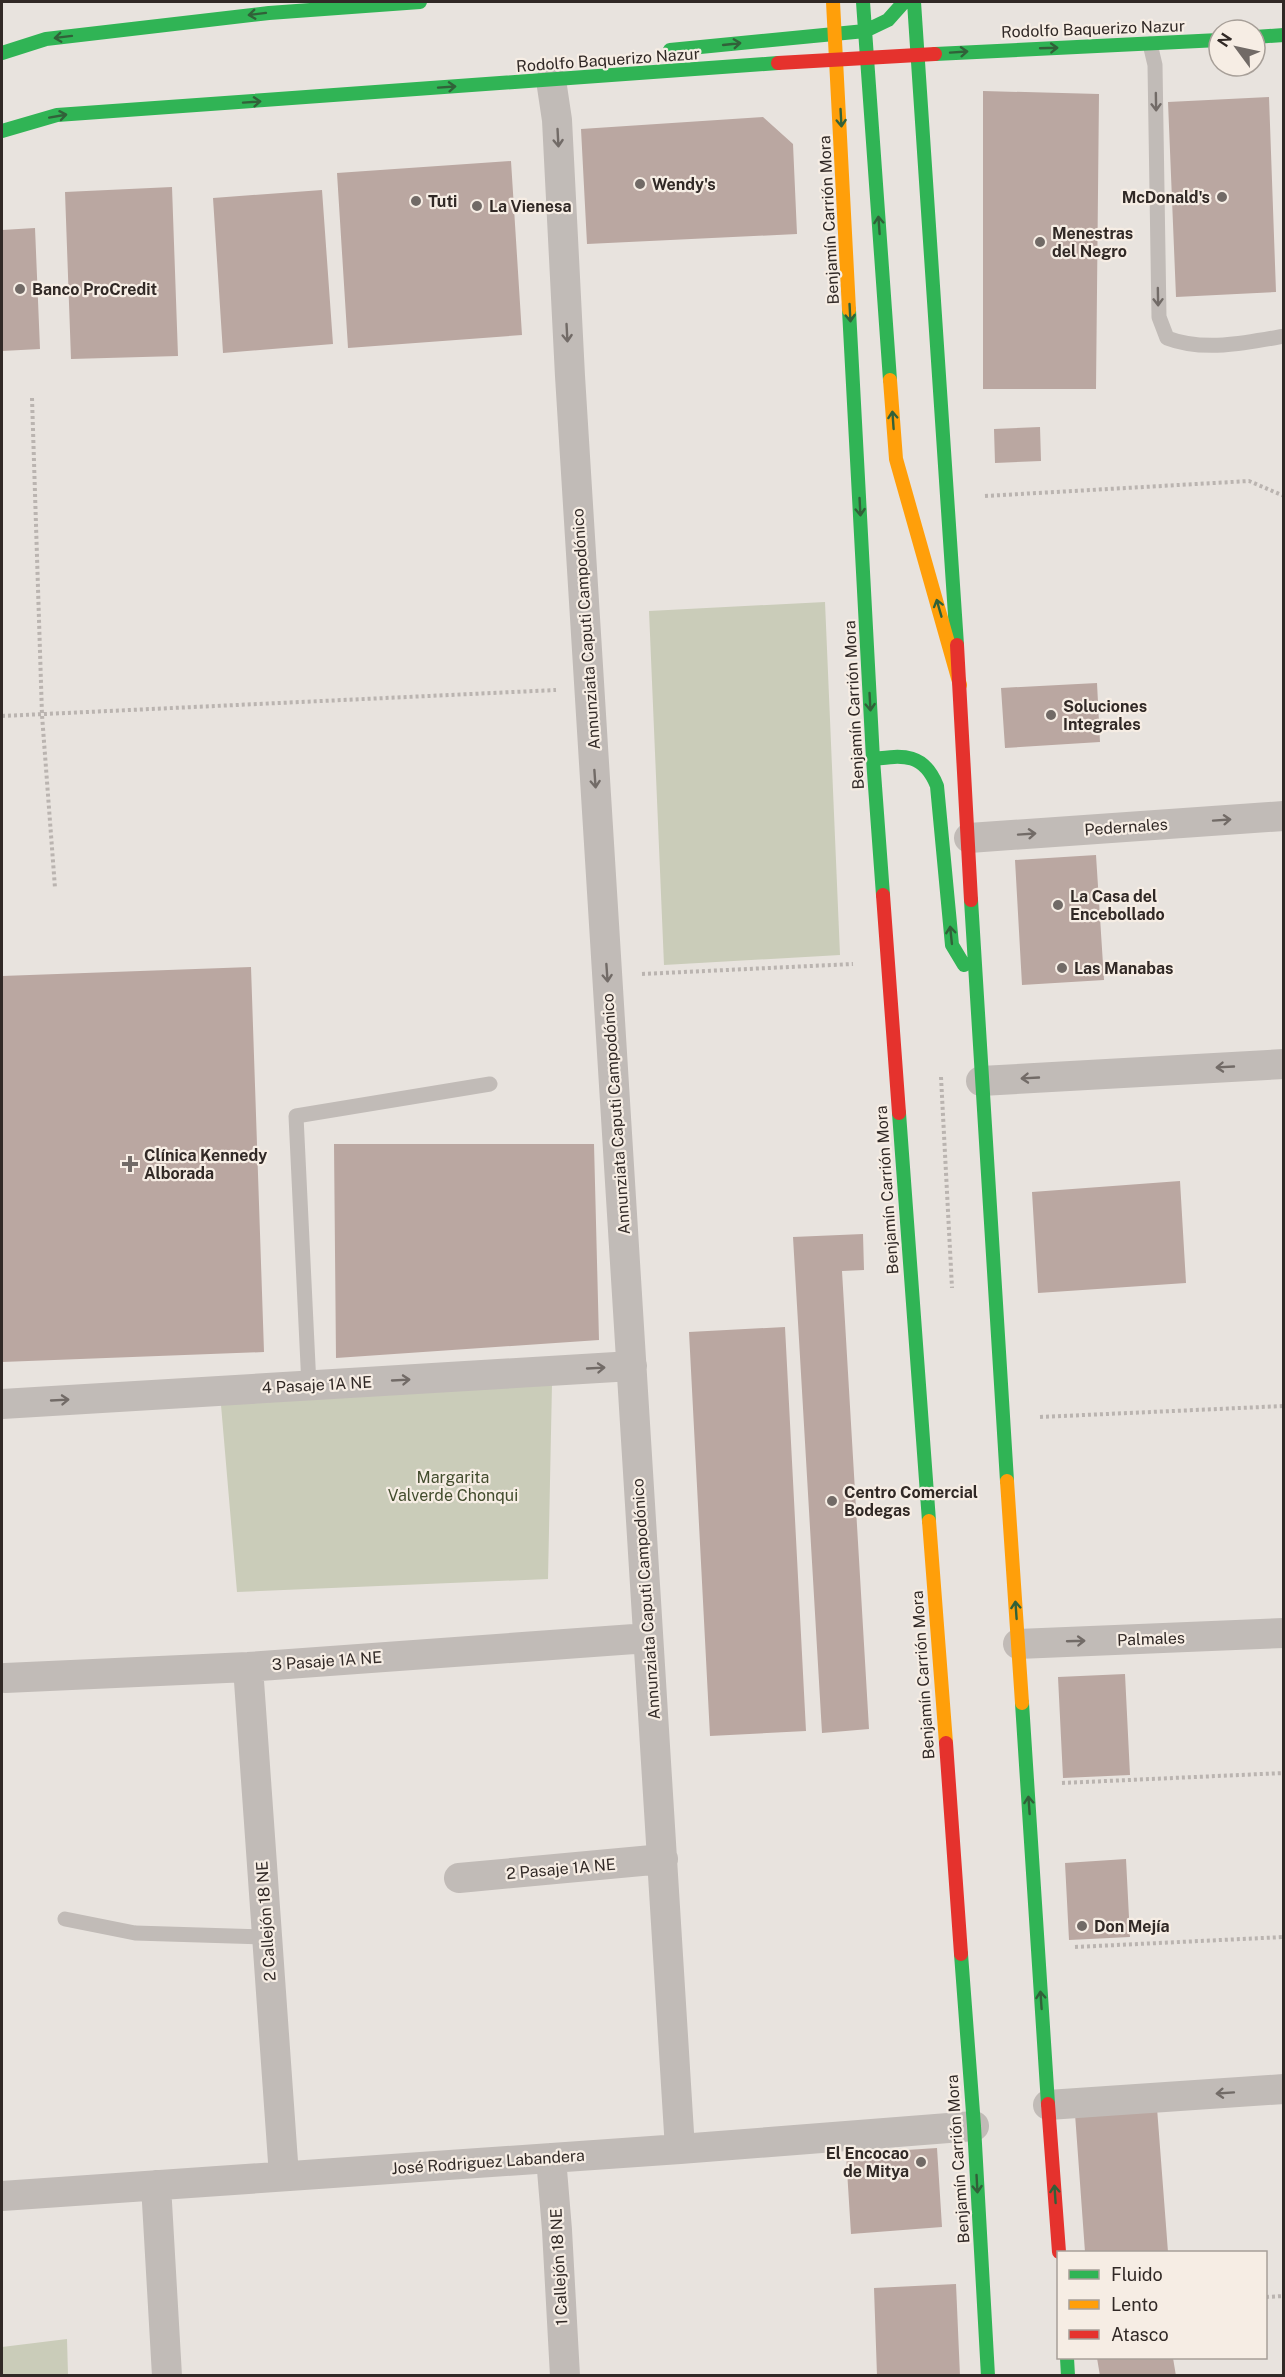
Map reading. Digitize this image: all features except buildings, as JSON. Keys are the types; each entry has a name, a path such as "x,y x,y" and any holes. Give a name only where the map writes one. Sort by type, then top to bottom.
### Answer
{"main road":[{"path":"2,53 46,39 269,12 420,2"},
{"name":"Benjamín Carrión Mora","path":"834,2 873,759 974,2126 988,2376"},
{"path":"863,2 896,459 960,685"},
{"path":"885,36 904,2"},
{"path":"914,2 960,685 981,1081 1059,2251"},
{"path":"878,10 885,36"},
{"path":"642,74 663,51 836,33 866,31 885,36 902,50 919,55"},
{"path":"1267,36 1284,35"},
{"name":"Rodolfo Baquerizo Nazur","path":"2,131 57,115 867,57 1207,41"},
{"path":"873,759 908,756 921,762 933,772 937,786 952,945 977,987"},
{"path":"1067,2359 1068,2376"}],"street":[{"name":"Annunziata Caputi Campodónico","path":"551,80 557,120 570,376 680,2149"},
{"name":"Pedernales","path":"969,838 1284,816"},
{"path":"981,1081 1284,1064"},
{"name":"4 Pasaje 1A NE","path":"2,1404 632,1366"},
{"name":"Palmales","path":"1018,1644 1284,1633"},
{"name":"3 Pasaje 1A NE","path":"4,1678 248,1667 648,1638"},
{"name":"2 Callejón 18 NE","path":"248,1667 284,2176"},
{"name":"2 Pasaje 1A NE","path":"459,1878 663,1859"},
{"path":"1048,2104 1284,2089"},
{"name":"José Rodriguez Labandera","path":"2,2196 680,2149 974,2126"},
{"name":"1 Callejón 18 NE","path":"551,2158 564,2376"},
{"path":"156,2185 167,2376"}],"lane":[{"path":"1150,44 1155,65 1159,317 1167,338 1180,343 1206,346 1284,336"},
{"path":"309,1386 297,1116 490,1084"},
{"path":"65,1919 135,1933 267,1937"}],"path":[{"path":"32,398 42,715 55,888"},
{"path":"948,498 1249,481 1284,496"},
{"path":"2,716 589,688"},
{"path":"607,976 887,963"},
{"path":"1004,1418 1284,1406"},
{"path":"1028,1785 1284,1773"},
{"path":"1038,1948 1284,1937"},
{"path":"1267,2297 1284,2296"}],"green space":[{"path":"825,602 840,955 664,965 649,611"},
{"name":"Margarita Valverde Chonqui","path":"552,1384 548,1579 237,1592 221,1405"},
{"path":"67,2339 68,2375 2,2375 2,2347"}],"traffic: fast":[{"path":"2,53 46,39 269,13 420,2"},
{"path":"863,2 890,380"},
{"path":"670,50 865,31 888,20 904,2"},
{"path":"914,2 957,645"},
{"path":"1267,36 1284,35"},
{"path":"935,54 1207,41"},
{"path":"2,131 57,115 778,63"},
{"path":"849,310 873,759 883,895"},
{"path":"873,759 894,757 912,759 926,767 937,786 952,945 964,965"},
{"path":"971,900 1007,1481"},
{"path":"899,1113 929,1521"},
{"path":"1022,1703 1048,2104"},
{"path":"961,1954 974,2126 988,2376"},
{"path":"1067,2359 1068,2376"}],"traffic: slow":[{"path":"833,2 849,310"},
{"path":"890,380 896,459 960,685"},
{"path":"1007,1481 1022,1703"},
{"path":"929,1521 946,1743"}],"traffic: jam":[{"path":"778,63 935,54"},
{"path":"957,645 971,900"},
{"path":"883,895 899,1113"},
{"path":"946,1743 961,1954"},
{"path":"1048,2104 1059,2251"}],"place":[{"name":"Wendy's","path":"640,184"},
{"name":"McDonald's","path":"1222,197"},
{"name":"Tuti","path":"416,201"},
{"name":"La Vienesa","path":"477,206"},
{"name":"Menestras del Negro","path":"1040,242"},
{"name":"Banco ProCredit","path":"20,289"},
{"name":"Soluciones Integrales","path":"1051,715"},
{"name":"La Casa del Encebollado","path":"1058,905"},
{"name":"Las Manabas","path":"1062,968"},
{"name":"Clínica Kennedy Alborada","path":"130,1164"},
{"name":"Centro Comercial Bodegas","path":"832,1501"},
{"name":"Don Mejía","path":"1082,1926"},
{"name":"El Encocao de Mitya","path":"921,2162"}]}
